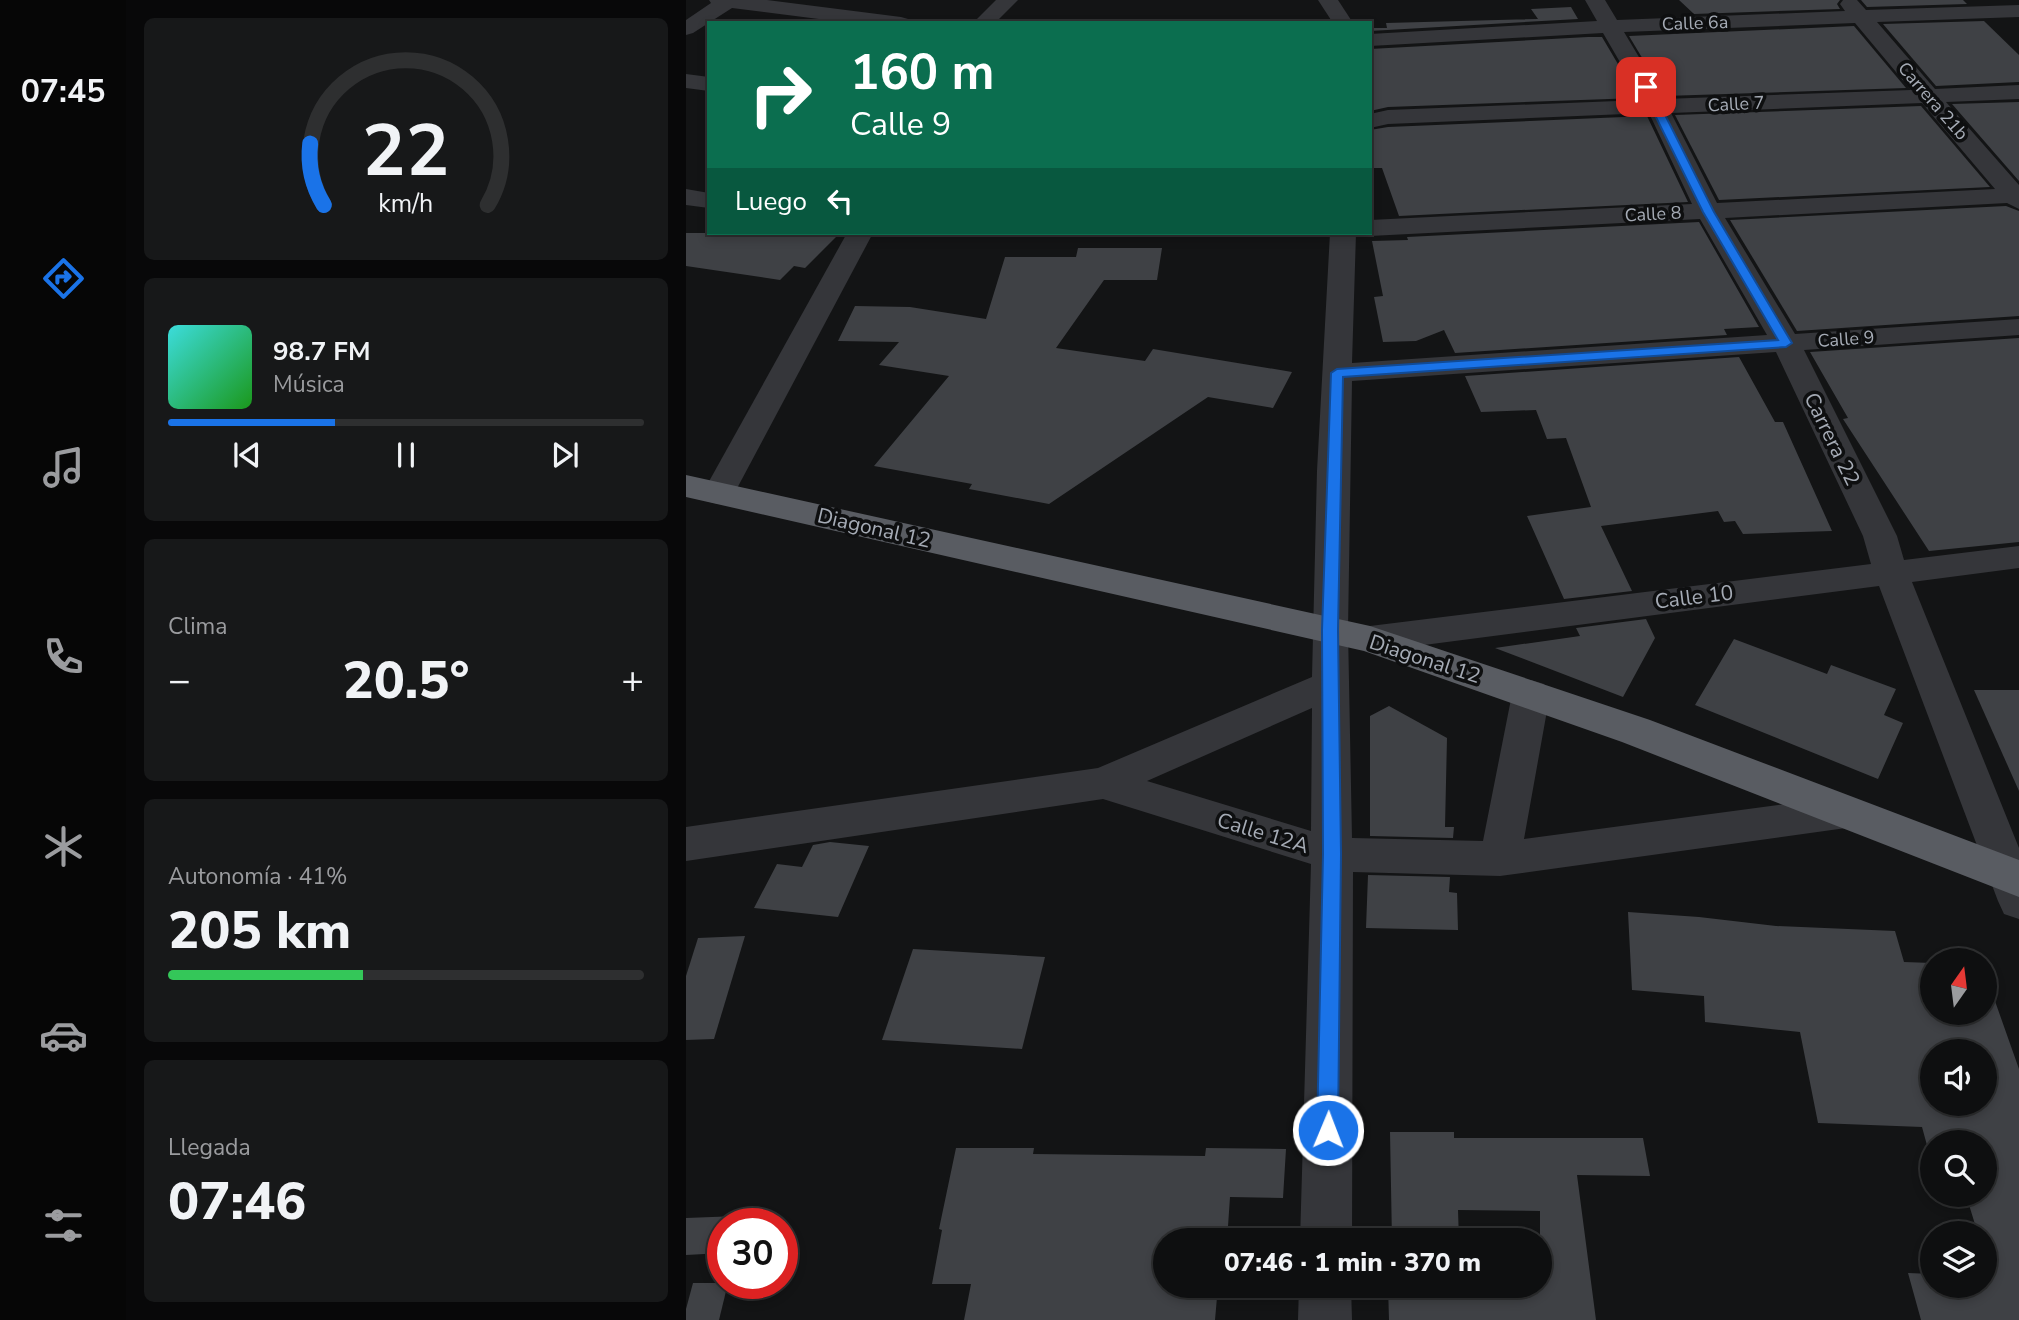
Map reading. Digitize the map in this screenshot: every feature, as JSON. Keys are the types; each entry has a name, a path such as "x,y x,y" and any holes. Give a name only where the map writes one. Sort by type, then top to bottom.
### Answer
{"highway":[{"name":"Diagonal 12","path":"702,490 1350,634 1531,694 1846,812 2016,885"}],"street":[{"path":"686,29 725,0 886,21"},
{"path":"985,21 1008,0"},
{"path":"1328,0 1342,21"},
{"name":"Carrera 22","path":"1595,0 1657,107 1709,212 1786,343 1880,536 1890,571 2003,821 2016,885"},
{"name":"Calle 6a","path":"1372,40 1854,8 2019,11"},
{"name":"Carrera 21b","path":"1854,8 2017,197"},
{"path":"686,81 707,84"},
{"name":"Calle 7","path":"1372,121 1388,117 2019,92"},
{"path":"686,197 707,201"},
{"name":"Calle 8","path":"1372,229 2017,197"},
{"path":"702,490 859,235"},
{"path":"1326,1228 1332,854 1331,684 1350,634 1337,373 1343,235"},
{"name":"Calle 9","path":"1337,373 2019,327"},
{"name":"Calle 10","path":"1350,634 2019,557"},
{"path":"1103,783 1331,684"},
{"path":"1500,859 1531,694"},
{"name":"Calle 12A","path":"686,844 1103,783 1332,854 1500,859 1846,812"},
{"path":"1325,1298 1325,1320"}],"building":[{"path":"1679,0 1840,0 1837,4 1840,9 1694,14"},
{"path":"1861,0 1963,0 1967,4 1867,7"},
{"path":"1571,7 1578,19 1372,31 1372,28 1387,28 1386,23 1538,19 1531,9"},
{"path":"1984,21 2019,55 2019,82 1936,86 1883,24"},
{"path":"1854,26 1906,88 1665,96 1629,36"},
{"path":"1602,37 1638,98 1388,107 1372,111 1372,49"},
{"path":"2019,102 2019,181 1952,104"},
{"path":"1921,106 1990,187 1719,200 1675,115"},
{"path":"1647,116 1688,202 1399,216 1382,168 1372,168 1372,130"},
{"path":"2006,206 2019,211 2019,316 1797,331 1730,220"},
{"path":"1699,222 1759,327 1724,329 1727,335 1455,353 1444,330 1416,341 1383,342 1374,297 1383,296 1372,241"},
{"path":"686,233 838,235 805,268 794,266 780,280 686,266"},
{"path":"1078,248 1162,248 1157,280 1104,280 1056,348 1145,361 1153,349 1292,372 1273,408 1208,397 1049,504 969,489 972,484 874,466 949,376 879,365 899,342 838,341 855,306 910,307 986,319 1005,257 1076,257"},
{"path":"2019,338 2019,542 1929,551 1843,419 1848,418 1810,352"},
{"path":"1739,357 1775,422 1783,422 1832,531 1743,534 1735,521 1724,522 1718,511 1601,526 1632,591 1564,599 1527,516 1591,507 1566,438 1547,439 1536,410 1481,412 1465,376"},
{"path":"1646,619 1655,638 1623,697 1495,648 1580,636 1576,628"},
{"path":"1734,639 1827,674 1831,665 1896,689 1884,715 1903,723 1878,779 1695,705"},
{"path":"1974,690 2019,690 2019,791"},
{"path":"1389,706 1447,738 1445,827 1454,827 1453,838 1370,836 1370,716"},
{"path":"830,842 869,846 838,917 754,908 777,864 802,867 813,845"},
{"path":"1368,875 1450,877 1449,892 1457,893 1458,930 1366,928"},
{"path":"1628,912 1776,926 1895,931 1904,962 1920,963 1920,1026 1997,1026 1997,1007 2019,1069 2019,1320 1921,1320 1908,1273 1920,1274 1920,1298 1997,1298 1997,1221 1974,1221 1970,1207 1997,1207 1997,1130 1923,1130 1922,1127 1818,1123 1800,1032 1705,1022 1704,996 1632,990"},
{"path":"745,936 714,1039 686,1040 686,976 698,938"},
{"path":"913,949 1045,957 1022,1049 882,1040"},
{"path":"1390,1132 1454,1132 1454,1138 1643,1138 1650,1176 1577,1175 1596,1320 1389,1320 1388,1298 1552,1298 1552,1228 1540,1228 1540,1211 1458,1210 1459,1228 1392,1228"},
{"path":"956,1148 1034,1148 1033,1154 1205,1156 1206,1148 1286,1149 1283,1198 1230,1197 1228,1228 1153,1228 1153,1298 1217,1298 1215,1320 964,1320 971,1284 932,1284 942,1230 939,1229"},
{"path":"707,1217 707,1254 686,1255 686,1218"},
{"path":"693,1283 707,1283 707,1299 724,1299 719,1320 686,1320"}],"route":[{"path":"1328,1130 1332,854 1330,630 1337,373 1786,343 1709,212 1646,87"}]}
